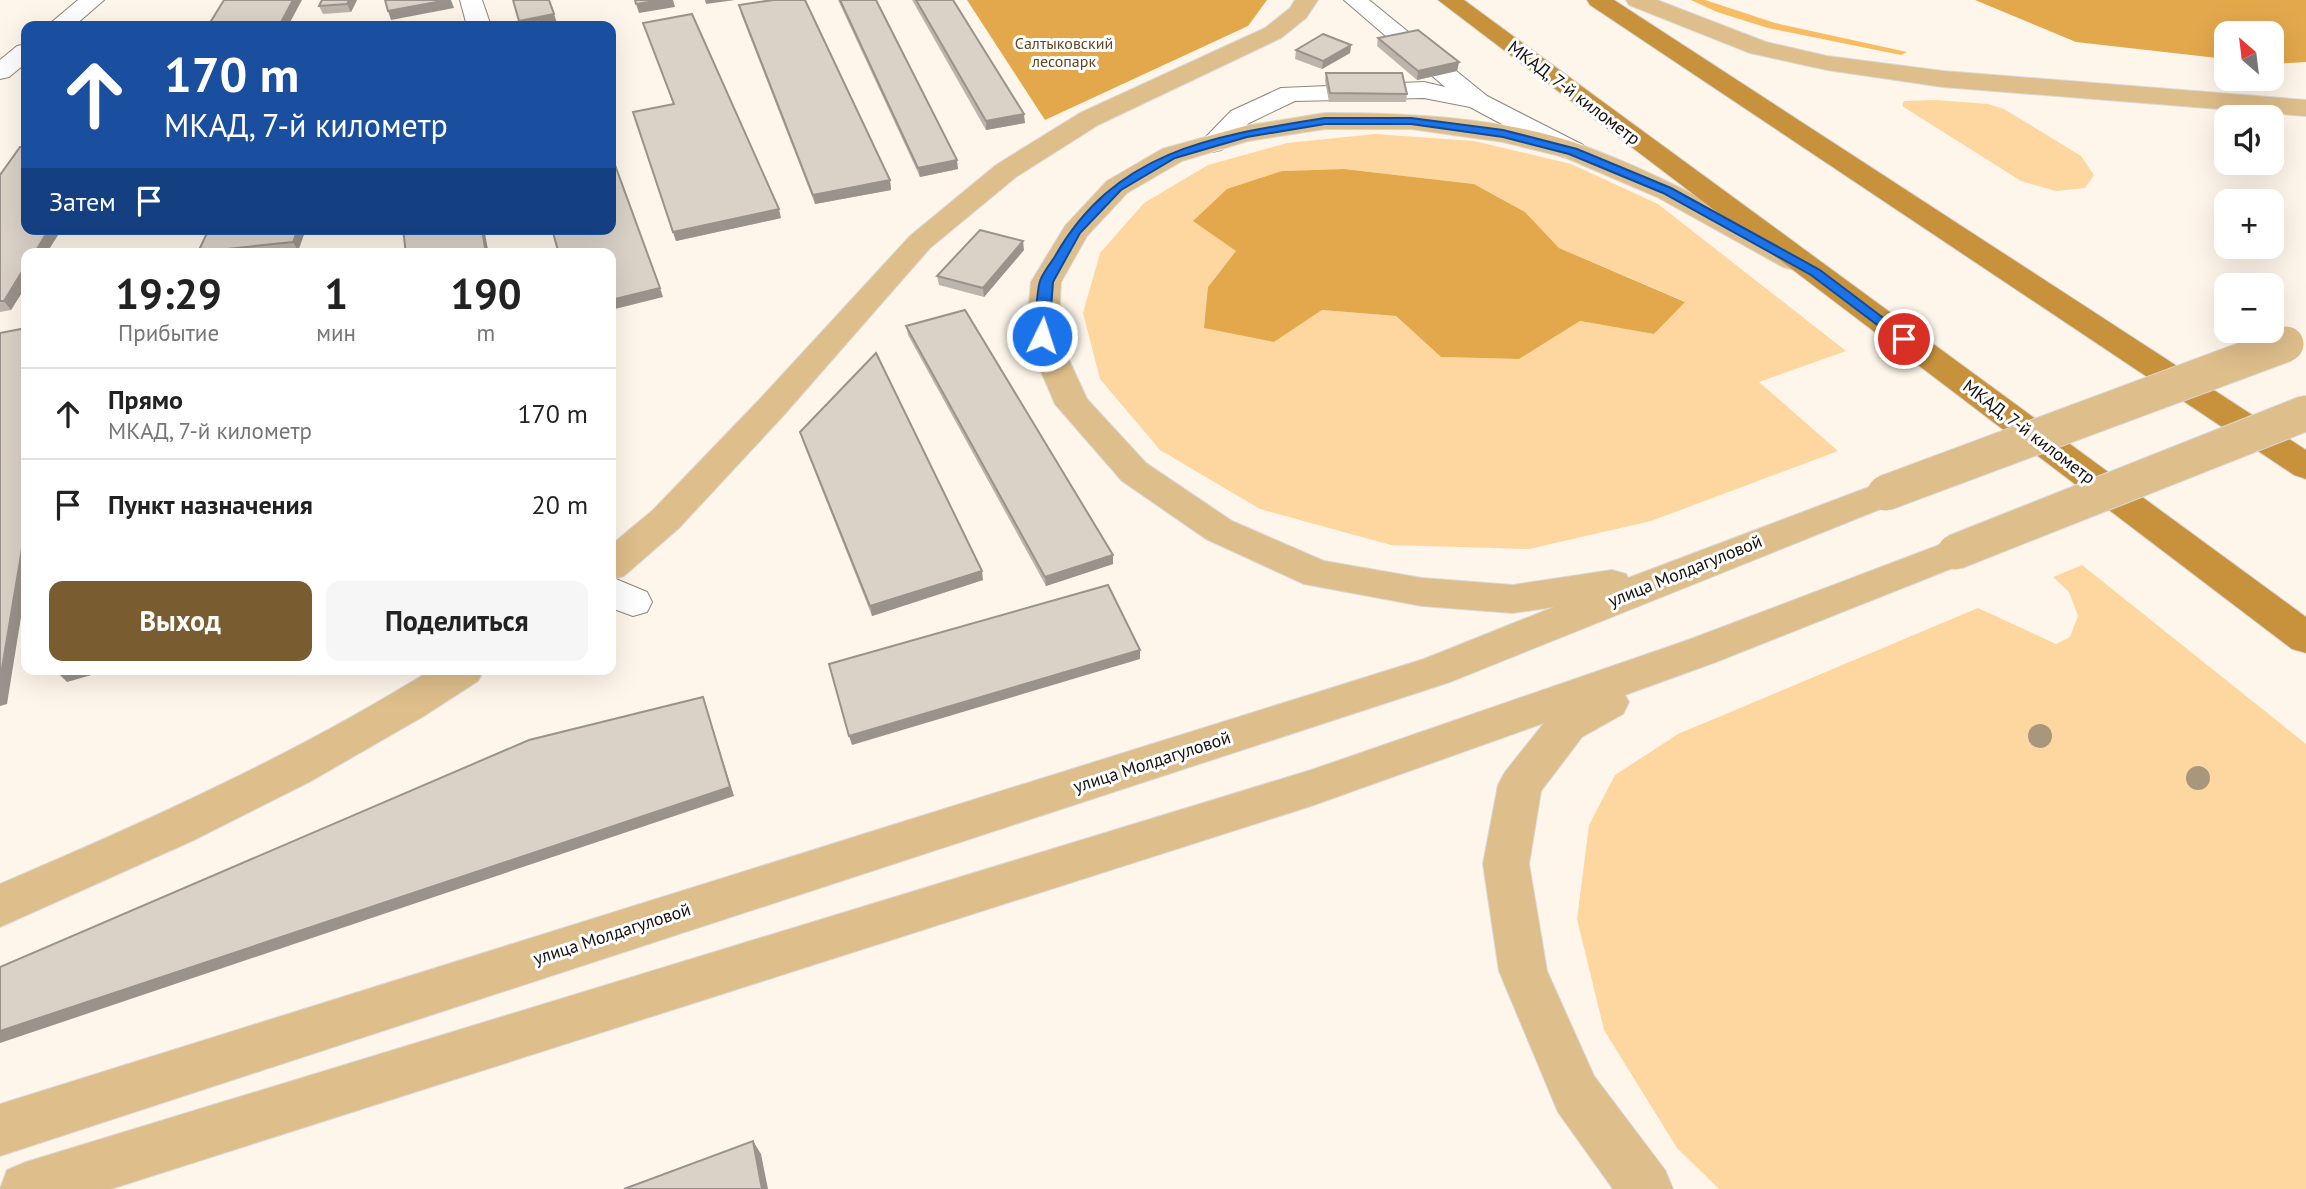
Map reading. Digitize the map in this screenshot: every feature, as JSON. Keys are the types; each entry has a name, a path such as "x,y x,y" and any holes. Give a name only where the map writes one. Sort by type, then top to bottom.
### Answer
{"highway":[{"name":"МКАД, 7-й километр","path":"1449,0 2306,638"},
{"path":"1598,0 2306,467"}],"main road":[{"path":"616,562 666,519 771,408 920,242 996,180 1089,118 1273,33 1298,13 1307,0"},
{"path":"1637,0 1759,48 1827,63 1943,79 2306,108"},
{"path":"1673,575 1513,599 1422,592 1317,574 1219,530 1134,472 1072,404 1042,336 1046,282 1074,232 1117,187 1171,155 1245,134 1325,121 1411,121 1503,134 1573,151 1667,191 1815,273"},
{"name":"улица Молдагуловой","path":"0,1130 1436,671 1885,493 2296,340"},
{"path":"26,1189 1311,788 1702,651 2306,413"},
{"path":"1646,1189 1576,1094 1522,971 1506,864 1520,785 1567,724 1702,651"},
{"path":"0,906 170,832 410,706 456,675"}],"street":[{"path":"66,21 93,0"},
{"path":"471,0 477,21"},
{"path":"1355,0 1362,9 1478,101 1573,151"},
{"path":"0,72 21,55"},
{"path":"1212,144 1240,117 1290,93 1424,90 1478,101"}],"shaded area":[{"path":"1936,100 1988,104 2004,109 2081,156 2094,175 2085,188 2056,191 2021,181 1902,106 1904,101"},
{"path":"1375,134 1474,141 1571,164 1658,204 1846,351 1759,382 1838,451 1651,521 1529,549 1391,545 1260,509 1160,450 1100,379 1083,313 1100,253 1144,203 1208,165 1287,143","holes":["1344,169 1474,184 1525,212 1559,248 1684,301 1654,334 1580,321 1519,359 1441,357 1396,316 1322,310 1274,342 1208,287 1236,251 1282,171"]},
{"path":"2082,565 2306,744 2306,1189 1719,1189 1677,1148 1604,1030 1577,919 1589,825 1615,775 1678,734 1978,608 2056,644 2070,637 2078,616 2069,592 2053,577"}],"green space":[{"name":"Салтыковский лесопарк","path":"967,0 1267,0 1248,26 1045,120"},
{"path":"1975,0 2306,0 2306,62 2284,63 2284,21 2214,21 2214,58 2076,42"},
{"path":"1344,169 1474,184 1525,212 1559,248 1685,302 1654,334 1580,321 1519,359 1441,357 1396,316 1322,310 1274,342 1204,328 1208,287 1236,251 1193,221 1227,189 1282,171"}],"building":[{"path":"224,0 293,0 282,21 211,21"},
{"path":"322,0 349,0 347,4 319,6"},
{"path":"385,0 447,0 388,11"},
{"path":"513,0 549,0 554,14 519,21"},
{"path":"635,0 663,0 636,4"},
{"path":"773,0 805,0 890,180 813,195 739,5"},
{"path":"840,0 876,0 957,160 918,168"},
{"path":"916,0 953,0 1024,114 986,121"},
{"path":"692,14 779,209 673,232 633,112 674,104 643,23"},
{"path":"1418,30 1459,62 1418,71 1378,38"},
{"path":"1323,34 1351,45 1323,61 1296,50"},
{"path":"1326,73 1402,73 1407,94 1330,93"},
{"path":"21,147 21,235 45,235 38,248 21,248 21,273 4,301 0,301 0,175"},
{"path":"616,168 660,288 616,299 616,248 557,248 554,235 616,235"},
{"path":"980,230 1023,241 983,288 937,276"},
{"path":"206,235 296,235 293,242 236,248 200,248"},
{"path":"404,235 483,235 485,248 405,248"},
{"path":"965,310 1113,555 1045,577 906,326"},
{"path":"21,329 21,555 0,680 0,333"},
{"path":"876,353 982,571 870,606 800,432"},
{"path":"1108,585 1140,650 849,736 829,664"},
{"path":"703,697 730,787 0,1031 0,967 529,740"},
{"path":"753,1141 762,1189 624,1189"}],"waterway":[{"path":"1696,0 1771,26 1901,52"}],"route":[{"path":"1042,336 1046,282 1074,232 1117,187 1171,155 1245,134 1325,121 1411,121 1503,134 1573,151 1667,191 1815,273 1904,339"}]}
